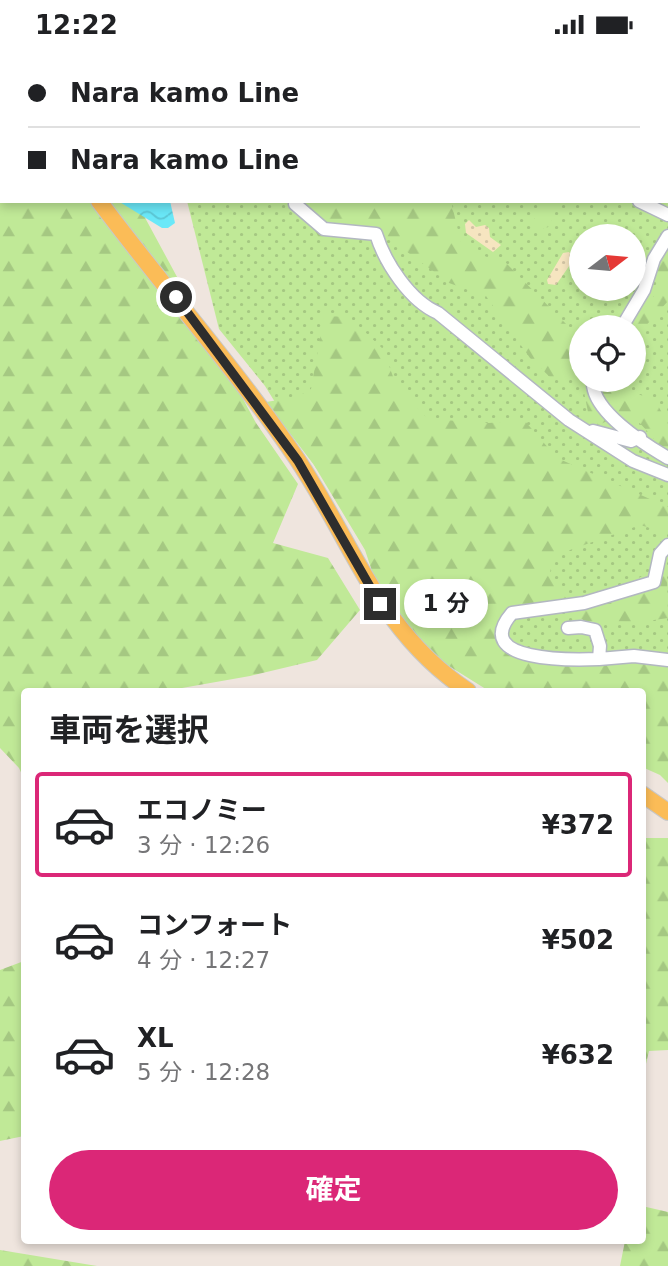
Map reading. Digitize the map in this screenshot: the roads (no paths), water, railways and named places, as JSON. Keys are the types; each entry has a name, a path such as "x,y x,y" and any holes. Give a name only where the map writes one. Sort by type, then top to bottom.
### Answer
{"main road":[{"path":"101,203 147,264 211,340 298,461 389,617 443,675 463,688"},
{"path":"646,797 668,812"}],"lane":[{"path":"296,203 324,229 376,234 391,265 425,307 438,313 569,420 633,460 668,475"},
{"path":"643,203 668,215"},
{"path":"629,315 644,290 654,258 668,236"},
{"path":"594,392 595,399 615,419 665,456 668,475"},
{"path":"586,429 631,441 640,437"},
{"path":"668,545 660,554 653,582 584,603 512,613 504,622 501,632 506,643 528,656 561,661 634,656 668,660"},
{"path":"568,628 595,630 600,646 599,659"}],"water":[{"path":"121,203 170,203 175,223 168,228 162,228"}]}
